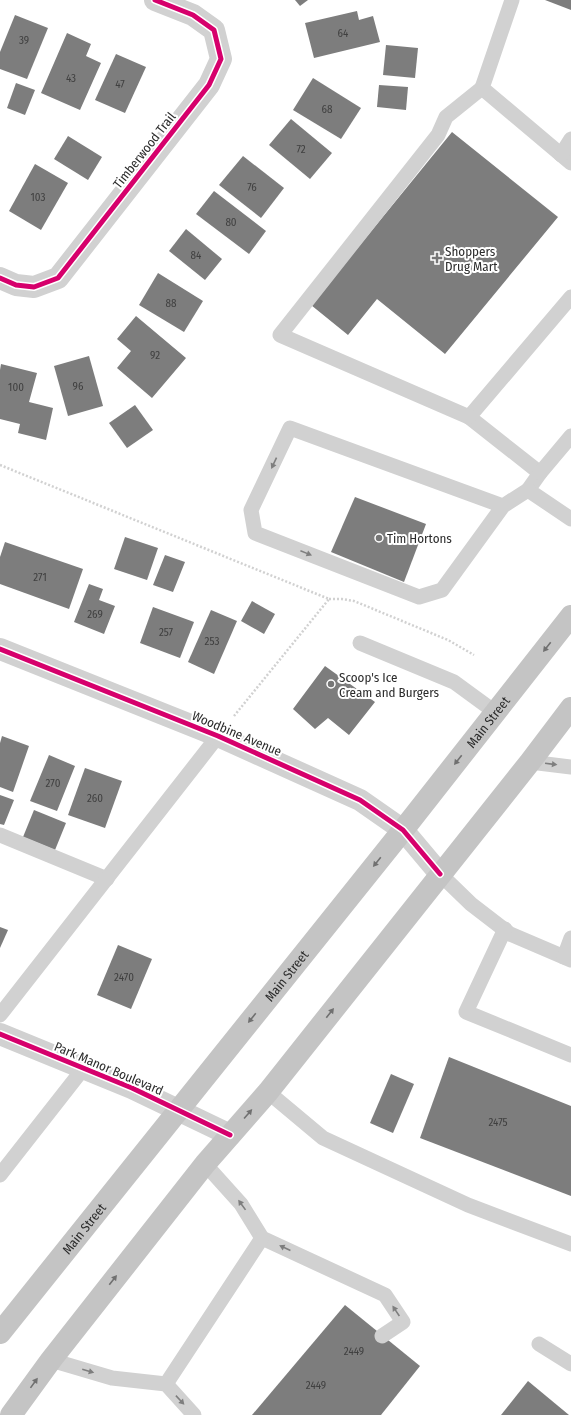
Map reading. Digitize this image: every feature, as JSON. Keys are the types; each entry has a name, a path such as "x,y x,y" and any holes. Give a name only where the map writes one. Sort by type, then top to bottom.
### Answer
{"main road":[{"name":"Main Street","path":"0,1333 403,830 571,616"},
{"path":"11,1415 51,1360 205,1164 268,1092 530,762 571,708"}],"street":[{"name":"Timberwood Trail","path":"0,278 16,285 34,287 58,278 209,85 221,59 214,30 193,15 156,0"},
{"name":"Woodbine Avenue","path":"0,649 218,736 360,800 403,830 440,874"},
{"name":"Park Manor Boulevard","path":"0,1034 132,1088 230,1135"}],"lane":[{"path":"512,0 482,88 446,117 438,136 280,335 469,417 540,473"},
{"path":"482,88 566,159 571,139"},
{"path":"469,417 571,297"},
{"path":"503,506 290,428 251,510 255,533 419,597 442,590 503,506 528,490 540,473 571,436"},
{"path":"528,490 571,519"},
{"path":"360,643 454,682 495,712"},
{"path":"0,1015 218,736"},
{"path":"530,762 571,767"},
{"path":"0,835 107,878"},
{"path":"440,874 472,904 510,934 567,958 571,938"},
{"path":"505,929 466,1012 571,1055"},
{"path":"0,1175 83,1069"},
{"path":"268,1092 323,1138 468,1205 571,1244"},
{"path":"205,1164 241,1204 262,1238 385,1295 403,1322 382,1336"},
{"path":"166,1384 262,1238"},
{"path":"539,1344 571,1364"},
{"path":"51,1360 112,1378 166,1384 194,1415"}],"path":[{"path":"0,465 329,599 354,601 448,640 474,655"},
{"path":"218,736 329,599"}],"building":[{"path":"295,0 308,0 300,6"},
{"path":"545,0 571,0 571,10"},
{"path":"357,11 359,20 373,16 380,42 314,58 305,23"},
{"path":"15,15 48,28 27,79 0,69 0,52"},
{"path":"67,33 91,44 86,56 101,63 80,110 41,93"},
{"path":"386,45 418,48 415,78 383,75"},
{"path":"116,54 146,67 125,113 95,100"},
{"path":"313,78 361,108 341,139 293,110"},
{"path":"16,83 35,90 25,115 7,108"},
{"path":"379,85 408,87 406,110 377,107"},
{"path":"291,119 332,153 310,179 269,145"},
{"name":"Shoppers Drug Mart","path":"452,132 558,217 445,354 377,299 348,335 311,305"},
{"path":"68,136 102,157 88,180 54,159"},
{"path":"243,156 284,188 261,218 219,185"},
{"path":"35,164 68,183 41,230 9,211"},
{"path":"214,191 266,231 249,254 196,214"},
{"path":"186,229 222,259 205,280 169,251"},
{"path":"158,273 203,301 184,332 139,305"},
{"path":"136,316 186,358 152,398 117,368 131,351 117,339"},
{"path":"89,356 103,406 68,416 54,366"},
{"path":"1,364 37,373 29,402 53,408 46,440 18,433 20,424 0,419"},
{"path":"135,405 153,430 127,448 109,423"},
{"name":"Tim Hortons","path":"355,497 426,524 404,582 331,552"},
{"path":"125,537 158,548 147,580 114,569"},
{"path":"5,542 83,569 69,609 0,584 0,557"},
{"path":"165,555 185,562 173,592 153,585"},
{"path":"89,584 103,589 99,600 115,606 104,634 74,622"},
{"path":"252,601 275,614 264,634 241,621"},
{"path":"153,607 194,622 180,658 140,643"},
{"path":"211,610 237,621 214,674 188,662"},
{"name":"Scoop's Ice Cream and Burgers","path":"325,666 375,702 349,735 328,718 315,729 293,709"},
{"path":"2,736 29,746 13,792 0,787 0,743"},
{"path":"49,755 75,766 57,811 30,801"},
{"path":"85,768 122,781 105,828 68,815"},
{"path":"0,795 14,800 4,825 0,824"},
{"path":"34,810 66,823 55,850 23,837"},
{"path":"0,927 8,930 0,948"},
{"path":"118,945 152,959 131,1009 97,995"},
{"path":"449,1057 571,1106 571,1196 420,1138"},
{"path":"391,1074 414,1084 393,1133 370,1123"},
{"path":"345,1305 420,1366 381,1415 252,1415"},
{"path":"528,1381 569,1415 501,1415"}],"cycle path":[{"path":"0,278 16,285 34,287 58,278 209,85 221,59 214,30 193,15 155,0"},
{"path":"0,649 218,736 360,800 403,830 440,874"},
{"path":"0,1034 132,1088 230,1135"}],"place":[{"name":"Shoppers Drug Mart","path":"437,258"},
{"name":"Tim Hortons","path":"379,538"},
{"name":"Scoop's Ice Cream and Burgers","path":"331,684"}]}
